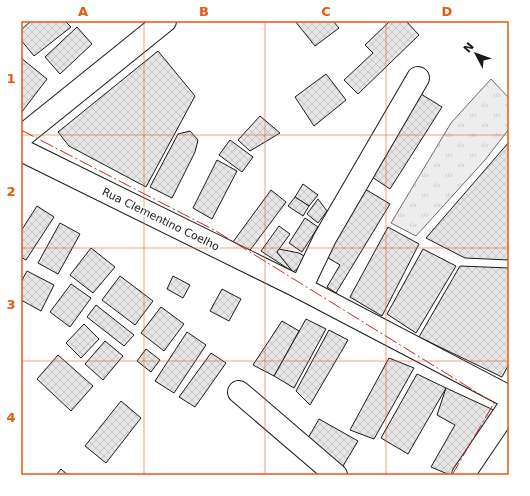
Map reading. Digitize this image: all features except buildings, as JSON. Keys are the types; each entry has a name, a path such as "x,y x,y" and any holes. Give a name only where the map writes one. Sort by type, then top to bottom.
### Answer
{"street":[{"path":"21,137 165,21"},
{"path":"301,288 325,238 418,78"},
{"name":"Rua Clementino Coelho","path":"21,150 301,288 509,396"},
{"path":"239,392 336,475"},
{"path":"463,475 509,407"}],"green space":[{"path":"491,79 509,98 509,129 485,160 416,236 391,223 451,123"}],"power":[{"path":"21,130 216,231 494,403 452,475"}]}
